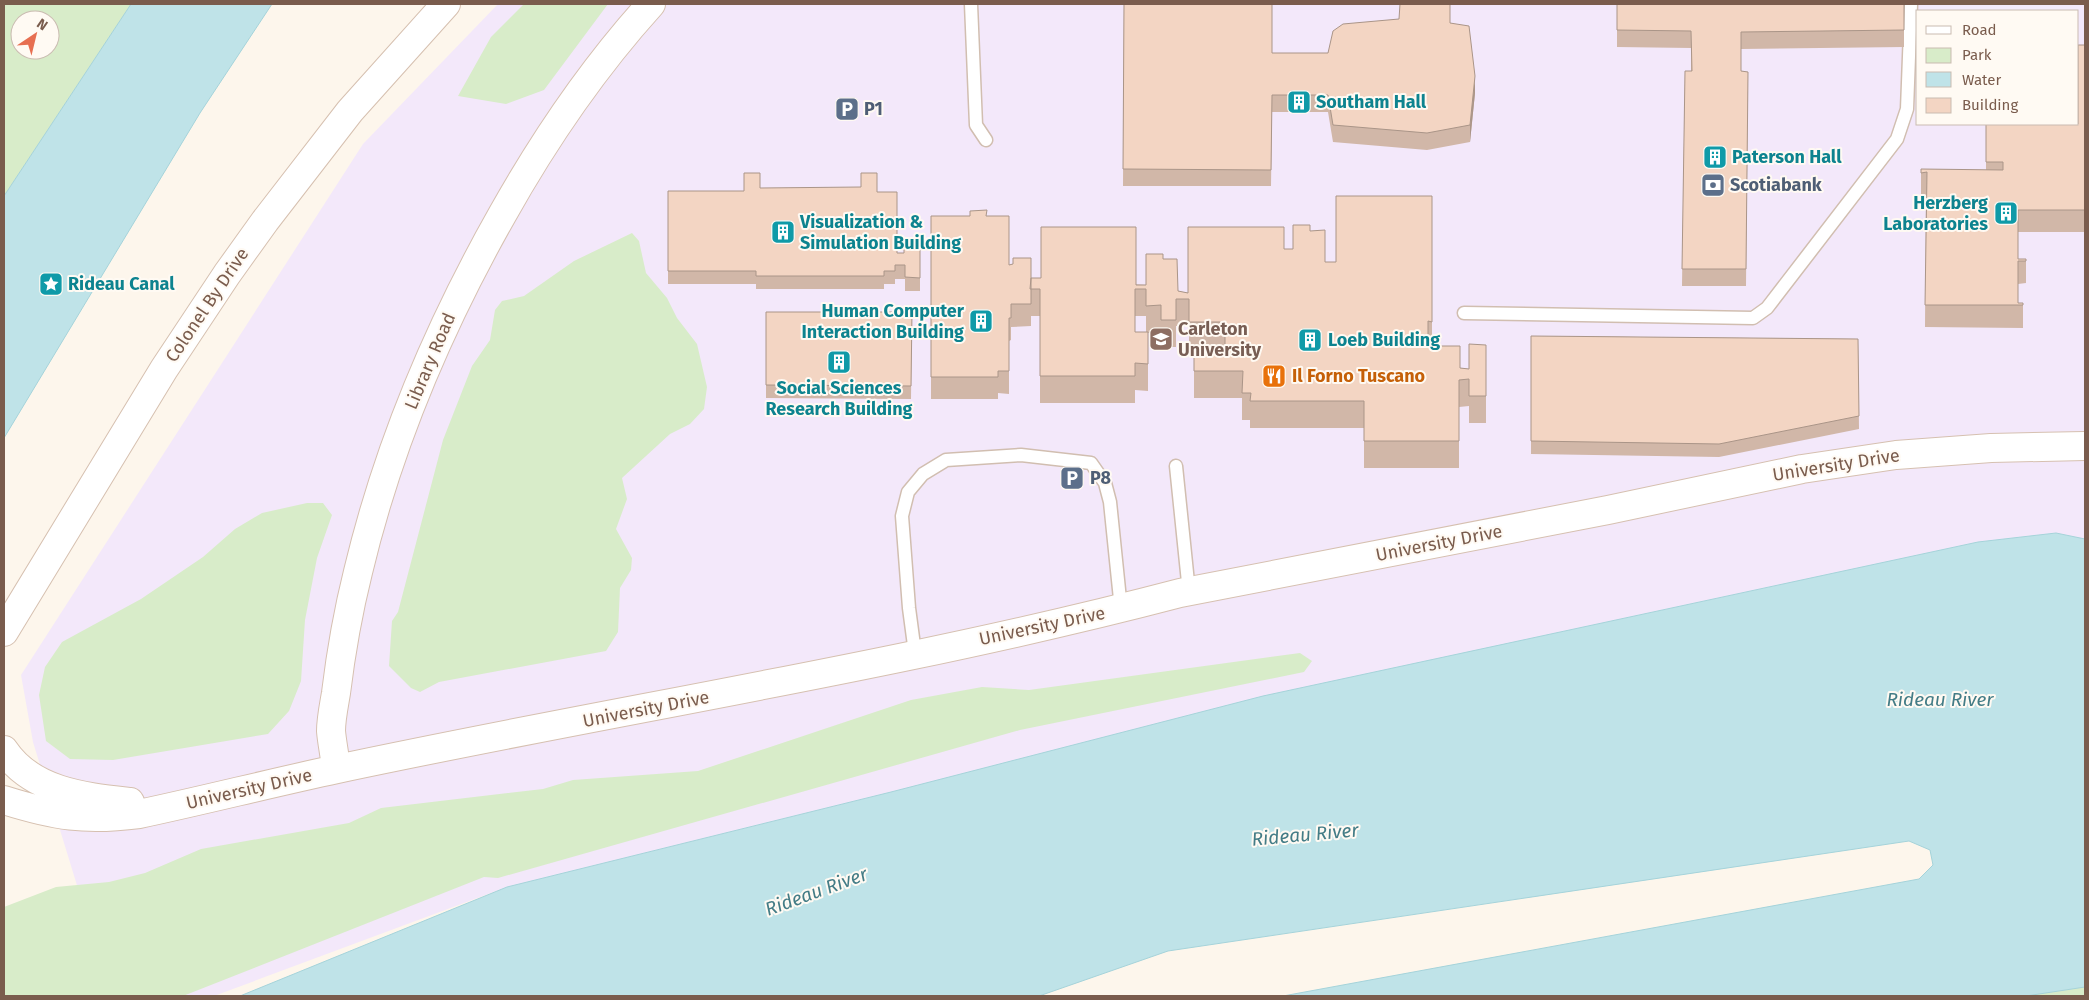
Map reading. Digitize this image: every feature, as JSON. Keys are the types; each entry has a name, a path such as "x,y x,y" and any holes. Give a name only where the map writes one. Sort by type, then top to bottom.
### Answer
{"street":[{"name":"Colonel By Drive","path":"4,632 164,369 232,266 350,111 446,4"},
{"name":"Library Road","path":"336,769 331,729 341,653 350,604 366,536 421,375 455,302 515,192 551,134 604,59 650,4"},
{"name":"University Drive","path":"4,800 58,815 85,818 116,817 174,806 336,769 857,668 915,653 1189,592 1608,510 1802,469 1923,452 2085,446"},
{"path":"4,648 28,594"},
{"path":"4,750 20,769 38,781 58,790 86,797 174,806"}],"lane":[{"path":"971,4 976,125 986,140"},
{"path":"1464,313 1753,318 1760,314 1767,308 1897,139 1907,109 1910,4"},
{"path":"915,653 909,608 902,516 908,492 922,474 946,460 1021,455 1091,463 1105,483 1110,502 1121,608"},
{"path":"1176,466 1189,592"}],"shaded area":[{"name":"Carleton University","path":"498,4 2085,4 2085,539 2056,533 1978,542 1263,696 891,792 507,887 214,996 111,996 33,742 21,675 363,144"}],"green space":[{"path":"4,4 131,4 4,196"},
{"path":"524,4 608,4 544,90 506,104 458,96 491,37"},
{"path":"632,233 639,241 646,273 667,298 677,318 697,344 707,387 704,409 690,424 670,434 622,478 627,499 616,529 632,558 631,570 620,588 618,632 606,651 439,682 420,692 411,688 389,666 392,621 398,612 443,440 472,366 490,340 495,310 502,301 524,296 574,261"},
{"path":"307,503 323,503 332,515 317,558 305,620 301,681 289,711 268,734 113,760 70,759 46,741 39,695 45,667 62,642 141,599 203,557 235,529 262,513"},
{"path":"1300,653 1312,661 1304,672 1020,730 498,878 484,877 183,996 4,996 4,907 56,887 109,882 145,873 201,849 349,823 381,808 543,789 573,780 698,771 911,700 982,687 1029,690"},
{"path":"2085,986 2085,996 2020,996"}],"water":[{"name":"Rideau Canal","path":"131,4 272,4 200,113 4,438 4,196"},
{"name":"Rideau River","path":"2056,533 2085,539 2085,987 2026,996 1283,996 1919,879 1933,865 1930,850 1909,841 1168,951 1039,996 240,996 507,887 891,792 1263,696 1978,542"}],"building":[{"name":"Southam Hall","path":"1124,4 1272,4 1272,53 1328,53 1333,31 1343,24 1399,19 1400,4 1450,4 1450,23 1469,26 1475,76 1470,125 1427,133 1333,125 1328,95 1272,95 1271,170 1123,169"},
{"name":"Paterson Hall","path":"1617,4 1904,4 1904,30 1741,32 1741,71 1748,72 1746,269 1682,269 1685,71 1692,71 1691,31 1617,30"},
{"name":"Herzberg Laboratories","path":"2079,45 2085,45 2085,210 2018,210 2018,259 2026,259 2026,261 2018,261 2018,303 2023,303 2023,305 1925,305 1927,172 1921,173 1921,169 2003,170 2003,162 1986,162 1986,125 2079,125"},
{"name":"Visualization & Simulation Building","path":"744,173 760,173 760,188 861,187 861,173 877,173 877,192 897,192 897,253 904,253 904,245 920,245 920,278 905,277 905,265 895,265 895,271 884,271 884,276 756,276 756,271 668,271 668,191 744,191"},
{"name":"Loeb Building","path":"1336,196 1432,196 1432,322 1428,321 1428,336 1396,336 1397,346 1460,346 1460,368 1469,369 1469,344 1486,345 1486,396 1469,396 1469,379 1459,380 1459,441 1364,441 1364,401 1250,401 1251,393 1242,393 1243,371 1194,371 1194,349 1234,349 1234,347 1225,347 1225,322 1189,322 1189,299 1176,299 1176,320 1161,320 1161,305 1146,306 1146,289 1135,289 1135,332 1148,332 1148,364 1135,363 1135,376 1040,376 1040,289 1030,289 1031,278 1041,278 1041,227 1136,227 1136,285 1146,285 1146,254 1163,254 1163,259 1177,259 1178,291 1188,293 1188,227 1284,227 1284,249 1293,249 1293,225 1310,225 1310,231 1325,230 1325,262 1336,262"},
{"name":"Human Computer Interaction Building","path":"987,210 986,216 1009,216 1009,265 1013,264 1013,258 1031,258 1031,304 1011,304 1011,318 1009,318 1009,371 998,371 998,377 931,377 931,216 970,216 970,211"},
{"name":"Social Sciences Research Building","path":"766,312 912,312 911,386 766,385"},
{"path":"1531,336 1858,339 1859,416 1719,444 1531,441"}],"place":[{"name":"Southam Hall","path":"1299,102"},
{"name":"P1","path":"847,109"},
{"name":"Paterson Hall","path":"1715,157"},
{"name":"Scotiabank","path":"1713,185"},
{"name":"Herzberg Laboratories","path":"2006,213"},
{"name":"Visualization & Simulation Building","path":"783,232"},
{"name":"Rideau Canal","path":"51,284"},
{"name":"Human Computer Interaction Building","path":"981,321"},
{"name":"Carleton University","path":"1161,339"},
{"name":"Loeb Building","path":"1310,340"},
{"name":"Social Sciences Research Building","path":"839,362"},
{"name":"Il Forno Tuscano","path":"1274,376"},
{"name":"P8","path":"1072,478"}]}
